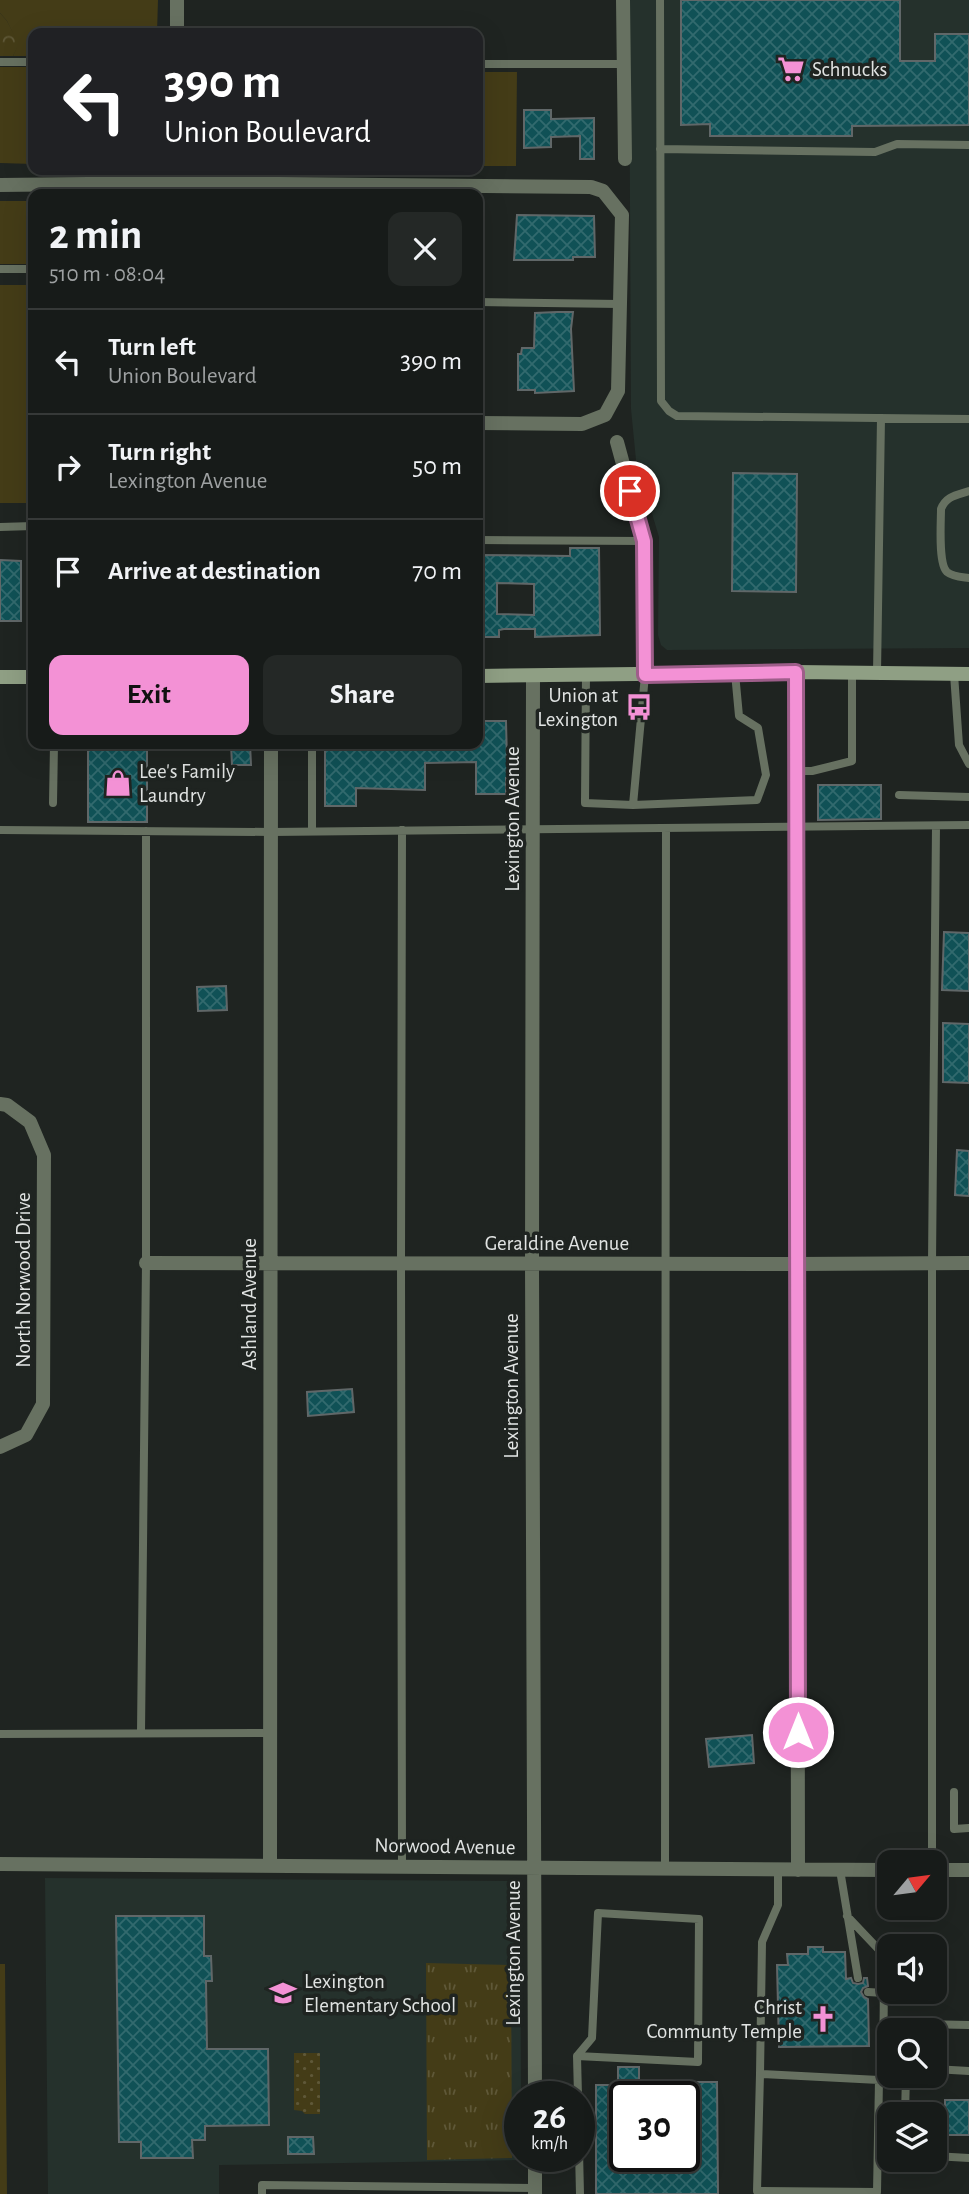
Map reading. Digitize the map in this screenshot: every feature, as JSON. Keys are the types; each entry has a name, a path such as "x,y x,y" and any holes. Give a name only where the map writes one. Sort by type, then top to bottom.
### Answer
{"main road":[{"path":"483,676 796,672 961,674"},
{"path":"0,677 28,677"}],"street":[{"path":"177,0 177,28"},
{"path":"623,0 625,159"},
{"path":"0,185 176,182 591,187 603,191 622,215 618,391 605,415 582,424 483,423"},
{"path":"617,442 644,541 645,675"},
{"path":"796,672 799,1870"},
{"name":"Lexington Avenue","path":"533,676 534,2081"},
{"name":"Ashland Avenue","path":"270,1865 271,749"},
{"name":"North Norwood Drive","path":"0,1104 7,1105 30,1122 44,1155 43,1404 26,1436 0,1447"},
{"name":"Geraldine Avenue","path":"146,1263 796,1265 969,1262"},
{"name":"Norwood Avenue","path":"0,1864 877,1870"},
{"path":"947,1870 969,1870"},
{"path":"535,2172 535,2191"}],"lane":[{"path":"660,0 661,401 677,416 969,419"},
{"path":"0,62 28,62"},
{"path":"483,64 623,64"},
{"path":"660,149 875,152 897,144 969,145"},
{"path":"0,269 28,269"},
{"path":"483,302 620,304"},
{"path":"877,673 881,418"},
{"path":"969,491 950,497 941,509 942,564 947,572 957,577 969,578"},
{"path":"0,527 28,526"},
{"path":"483,540 644,541"},
{"path":"586,675 585,803 633,805 757,800 766,775 758,727 739,716 735,673"},
{"path":"796,771 812,771 852,761 852,673"},
{"path":"961,674 959,745 969,764"},
{"path":"633,805 645,675"},
{"path":"53,803 54,749"},
{"path":"312,749 312,831"},
{"path":"899,795 969,797"},
{"path":"932,1850 932,1263 936,825"},
{"path":"0,830 271,832 969,825"},
{"path":"665,1869 666,828"},
{"path":"402,830 402,1866"},
{"path":"141,1733 146,1263 146,831"},
{"path":"0,1734 270,1732"},
{"path":"954,1792 954,1829 969,1828"},
{"path":"778,1870 778,1905 762,1942 757,2191 877,2192 879,2088"},
{"path":"840,1870 858,1978"},
{"path":"577,2056 698,2062 699,1919 598,1913 592,2038 577,2056 578,2081"},
{"path":"847,1916 877,1948"},
{"path":"868,1992 877,1993"},
{"path":"947,2025 969,2025"},
{"path":"947,2070 969,2071"},
{"path":"760,2074 877,2080"},
{"path":"947,2157 969,2158"},
{"path":"579,2172 580,2194"},
{"path":"262,2194 262,2185 364,2185 535,2191"}],"shaded area":[{"path":"629,0 969,0 969,648 667,650 661,645 658,635 659,537 636,460 631,409"},
{"name":"Lexington Elementary School","path":"45,1878 518,1883 521,2081 504,2081 504,2160 219,2165 219,2194 48,2194"}],"green space":[{"path":"0,0 158,0 157,28 28,28 28,56 13,56 18,44 0,13"},
{"path":"0,13 19,44 13,56 0,56"},
{"path":"0,67 28,67 28,164 0,163"},
{"path":"483,72 517,72 516,166 483,166"},
{"path":"0,201 28,201 28,264 0,264"},
{"path":"0,285 28,285 28,503 0,503"},
{"path":"426,1963 511,1965 512,2081 504,2081 504,2158 427,2160"},
{"path":"0,1964 5,1964 7,2194 0,2194"},
{"path":"294,2053 320,2053 320,2114 305,2114 294,2110"}],"building":[{"name":"Schnucks","path":"681,0 900,0 900,61 935,61 935,34 969,34 969,125 852,126 852,136 710,136 710,124 681,125"},
{"path":"524,110 551,110 551,119 594,118 594,159 580,159 580,136 551,137 551,147 524,148"},
{"path":"517,215 594,216 595,257 573,257 573,260 514,260"},
{"path":"573,312 571,329 574,391 535,393 535,390 518,390 518,354 521,354 522,348 534,348 535,313"},
{"path":"733,473 797,474 796,592 732,591"},
{"path":"570,548 599,548 600,635 535,637 535,629 504,629 499,630 499,637 483,637 483,555 570,556","holes":["497,583 534,584 534,615 497,614"]},
{"path":"0,560 21,561 21,621 0,621"},
{"path":"483,721 506,721 507,761 511,761 511,778 506,778 506,794 476,794 476,762 425,763 425,790 356,788 356,806 325,806 325,749 483,749"},
{"name":"Lee's Family Laundry","path":"88,749 147,749 147,822 88,822"},
{"path":"231,749 250,749 251,765 232,765"},
{"path":"818,785 881,785 881,819 818,820"},
{"path":"944,932 969,933 969,991 942,990"},
{"path":"226,986 227,1010 198,1011 197,987"},
{"path":"943,1023 969,1024 969,1083 943,1082"},
{"path":"957,1150 969,1151 969,1196 955,1195"},
{"path":"352,1389 354,1412 308,1416 307,1392"},
{"path":"752,1735 754,1763 709,1767 706,1739"},
{"name":"Lexington Elementary School","path":"116,1916 204,1916 204,1956 211,1956 212,1981 206,1981 207,2049 268,2049 269,2125 205,2126 205,2140 192,2140 193,2158 141,2158 141,2142 119,2142"},
{"name":"Christ Communty Temple","path":"808,1947 823,1947 823,1952 845,1952 846,1979 851,1978 853,1983 858,1984 867,1978 868,1986 861,1992 868,1999 869,2046 779,2047 777,1965 788,1965 787,1954 808,1954"},
{"path":"618,2067 639,2067 639,2081 618,2081"},
{"path":"700,2082 717,2082 718,2194 596,2194 596,2085 609,2085 609,2172 700,2172"},
{"path":"969,2100 969,2135 947,2135 945,2102"},
{"path":"288,2137 313,2137 314,2154 288,2154"}],"place":[{"name":"Schnucks","path":"791,69"},
{"name":"Union at Lexington","path":"639,707"},
{"name":"Lee's Family Laundry","path":"118,783"},
{"name":"Lexington Elementary School","path":"283,1993"},
{"name":"Christ Communty Temple","path":"823,2019"}],"route":[{"path":"630,491 644,541 645,675 796,672 798,1732"}]}
